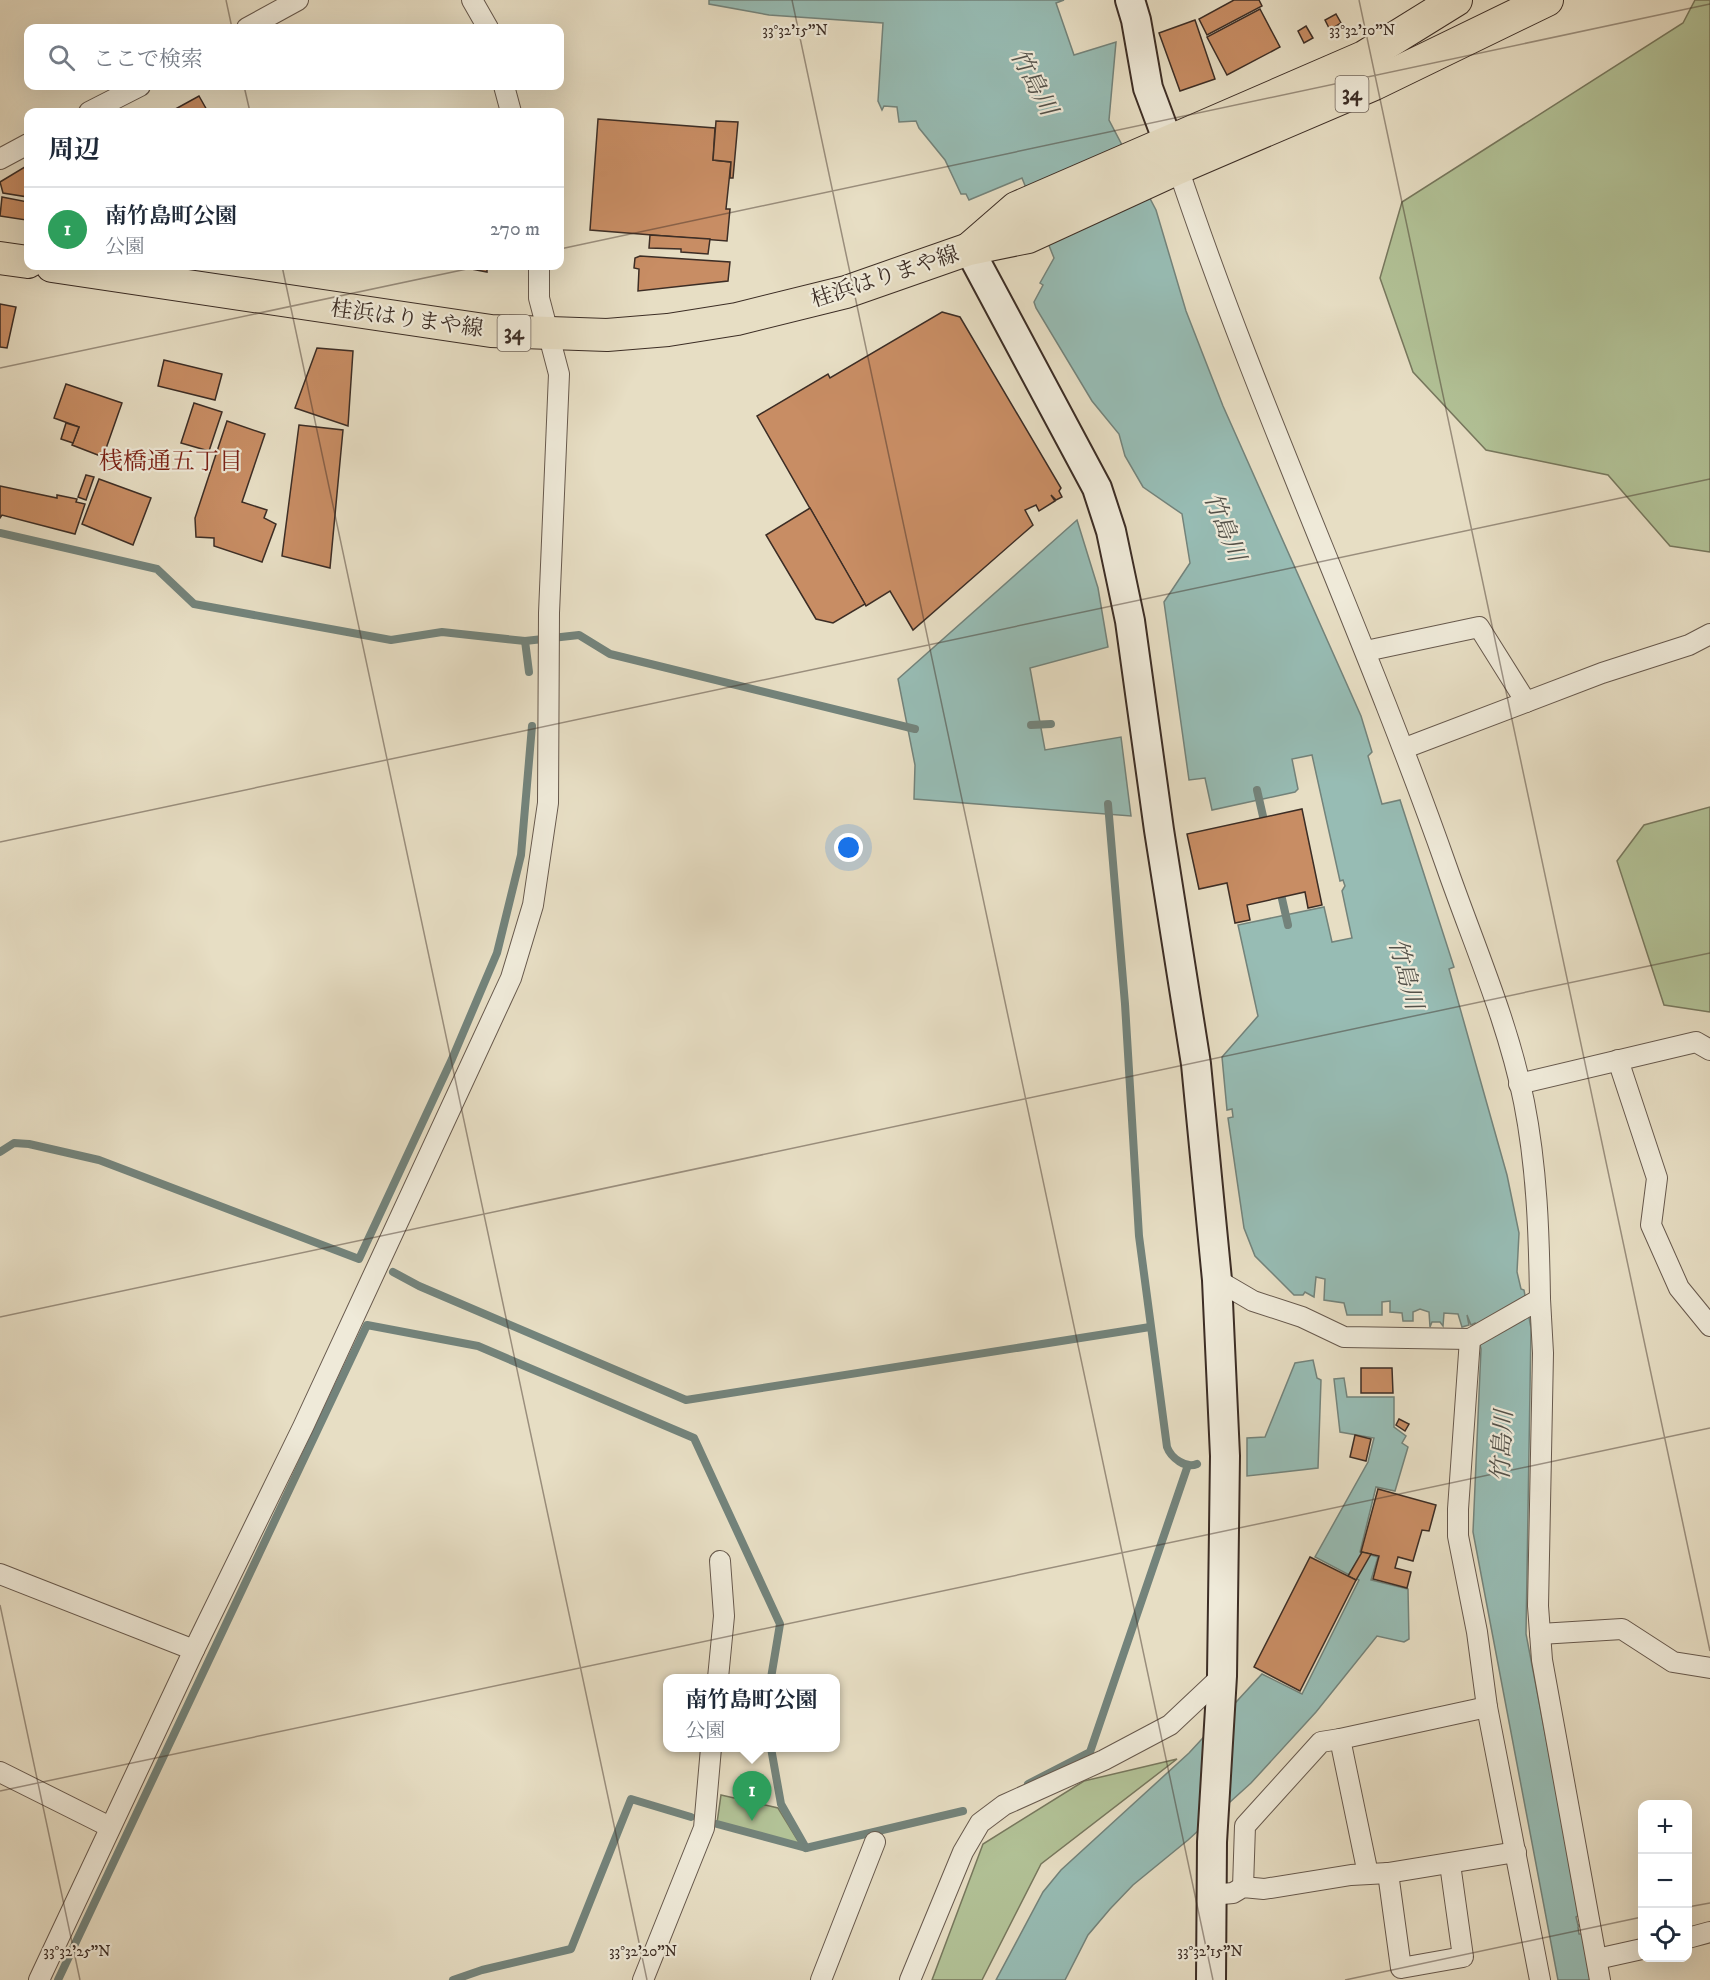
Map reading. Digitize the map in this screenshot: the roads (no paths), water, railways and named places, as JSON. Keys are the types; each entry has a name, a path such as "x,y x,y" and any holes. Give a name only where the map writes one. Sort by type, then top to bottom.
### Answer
{"main road":[{"name":"桂浜はりまや線","path":"79,270 491,331 607,335 668,330 770,313 846,292 969,249 1028,237 1033,217 1160,160 1364,57 1456,0"},
{"name":"桂浜はりまや線","path":"1160,160 1374,84 1547,0"},
{"path":"0,258 24,261"}],"street":[{"path":"254,24 298,0"},
{"path":"472,0 486,24"},
{"path":"1130,0 1136,20 1160,160 1227,308 1405,748 1509,1044 1519,1084 1537,1183 1536,1301 1543,1353 1538,1606 1542,1660 1600,1980"},
{"path":"97,108 132,90"},
{"path":"505,90 510,108"},
{"path":"0,159 24,146"},
{"path":"969,249 1097,488 1121,571 1196,1064 1217,1280 1225,1456 1221,1684 1212,1842 1211,1980"},
{"path":"39,1980 194,1650 308,1416 511,978 533,905 548,803 549,614 559,374 539,298 539,270"},
{"path":"1366,651 1479,627 1526,702"},
{"path":"1405,748 1526,702 1689,645 1710,634"},
{"path":"1519,1084 1696,1042 1710,1050"},
{"path":"1618,1060 1657,1178 1651,1225 1679,1288 1710,1326"},
{"path":"1217,1280 1253,1301 1302,1317 1344,1337 1474,1338 1536,1301"},
{"path":"1474,1338 1457,1522 1478,1632 1478,1655 1487,1707 1540,1980"},
{"path":"718,1674 724,1616 720,1561"},
{"path":"0,1574 194,1650"},
{"path":"1540,1634 1622,1629 1673,1662 1710,1668"},
{"path":"910,1980 963,1852 980,1823 1004,1805 1104,1760 1170,1725 1221,1684"},
{"path":"1243,1887 1245,1826 1321,1742 1487,1707"},
{"path":"1340,1739 1368,1874"},
{"path":"644,1980 704,1828 711,1752"},
{"path":"0,1772 110,1827"},
{"path":"821,1980 875,1842"},
{"path":"1211,1895 1233,1893 1243,1887 1264,1888 1388,1873 1516,1852"},
{"path":"1388,1873 1401,1968 1463,1957 1450,1864"},
{"path":"1692,1937 1710,1932"},
{"path":"1597,1959 1638,1950"}],"water":[{"name":"竹島川","path":"709,0 1064,0 1056,3 1074,55 1116,42 1109,120 1156,210 1186,311 1223,406 1361,716 1372,752 1368,756 1382,804 1400,800 1454,967 1449,969 1507,1175 1519,1233 1517,1272 1521,1289 1524,1290 1531,1328 1526,1634 1580,1915 1576,1917 1578,1925 1582,1924 1578,1927 1579,1934 1583,1934 1591,1980 1558,1980 1473,1532 1481,1349 1475,1323 1471,1325 1467,1315 1469,1325 1462,1327 1458,1314 1444,1313 1443,1326 1440,1322 1432,1322 1430,1327 1429,1312 1420,1309 1413,1312 1413,1321 1403,1321 1402,1313 1390,1312 1390,1301 1382,1302 1382,1315 1347,1315 1344,1303 1324,1300 1325,1279 1316,1277 1314,1297 1305,1292 1303,1295 1294,1295 1255,1256 1244,1228 1228,1118 1233,1117 1232,1109 1227,1110 1222,1057 1258,1016 1238,925 1324,907 1332,942 1352,938 1342,891 1345,886 1343,880 1340,881 1312,755 1292,759 1298,789 1295,792 1212,810 1205,778 1189,780 1164,602 1190,563 1182,514 1143,487 1125,456 1119,434 1092,401 1036,308 1034,302 1043,285 1040,283 1054,258 1022,178 969,200 966,194 961,194 945,160 916,121 899,122 897,107 884,106 882,110 878,101 883,23 769,15 709,4"},
{"path":"1077,520 1098,588 1108,647 1030,668 1045,750 1121,737 1131,816 914,799 915,765 898,679"},
{"path":"1313,1360 1317,1378 1321,1380 1318,1468 1247,1476 1247,1438 1265,1437 1295,1363"},
{"path":"1344,1378 1347,1397 1394,1397 1394,1427 1406,1436 1402,1443 1408,1447 1395,1491 1376,1487 1360,1552 1378,1557 1371,1580 1408,1589 1409,1639 1404,1642 1377,1636 1316,1712 1251,1783 1188,1840 1133,1885 1110,1909 1088,1935 1065,1980 996,1980 1043,1892 1061,1870 1189,1753 1262,1674 1302,1694 1359,1580 1315,1557 1368,1462 1374,1438 1340,1432 1334,1379"}],"waterway":[{"path":"0,533 157,569 194,604 391,640 442,632 525,641 579,635 610,654 915,729"},
{"path":"525,641 529,672"},
{"path":"1031,725 1051,724"},
{"path":"0,1152 14,1143 29,1144 99,1160 359,1259 452,1059 497,953 521,855 532,726"},
{"path":"1257,790 1265,825"},
{"path":"1108,804 1125,1004 1139,1236 1167,1447 1179,1462 1188,1465 1197,1464"},
{"path":"1280,890 1288,925"},
{"path":"393,1272 419,1286 686,1400 1150,1327"},
{"path":"58,1980 367,1325 478,1346 694,1438 780,1624 772,1674"},
{"path":"1028,1784 1090,1752 1188,1465"},
{"path":"772,1752 781,1804 806,1848"},
{"path":"453,1980 482,1970 571,1949 631,1799 691,1817"},
{"path":"717,1824 806,1848 963,1811"}],"place":[{"name":"南竹島町公園","path":"752,1821"}],"district":[{"name":"桟橋通五丁目","path":"171,462"}]}
